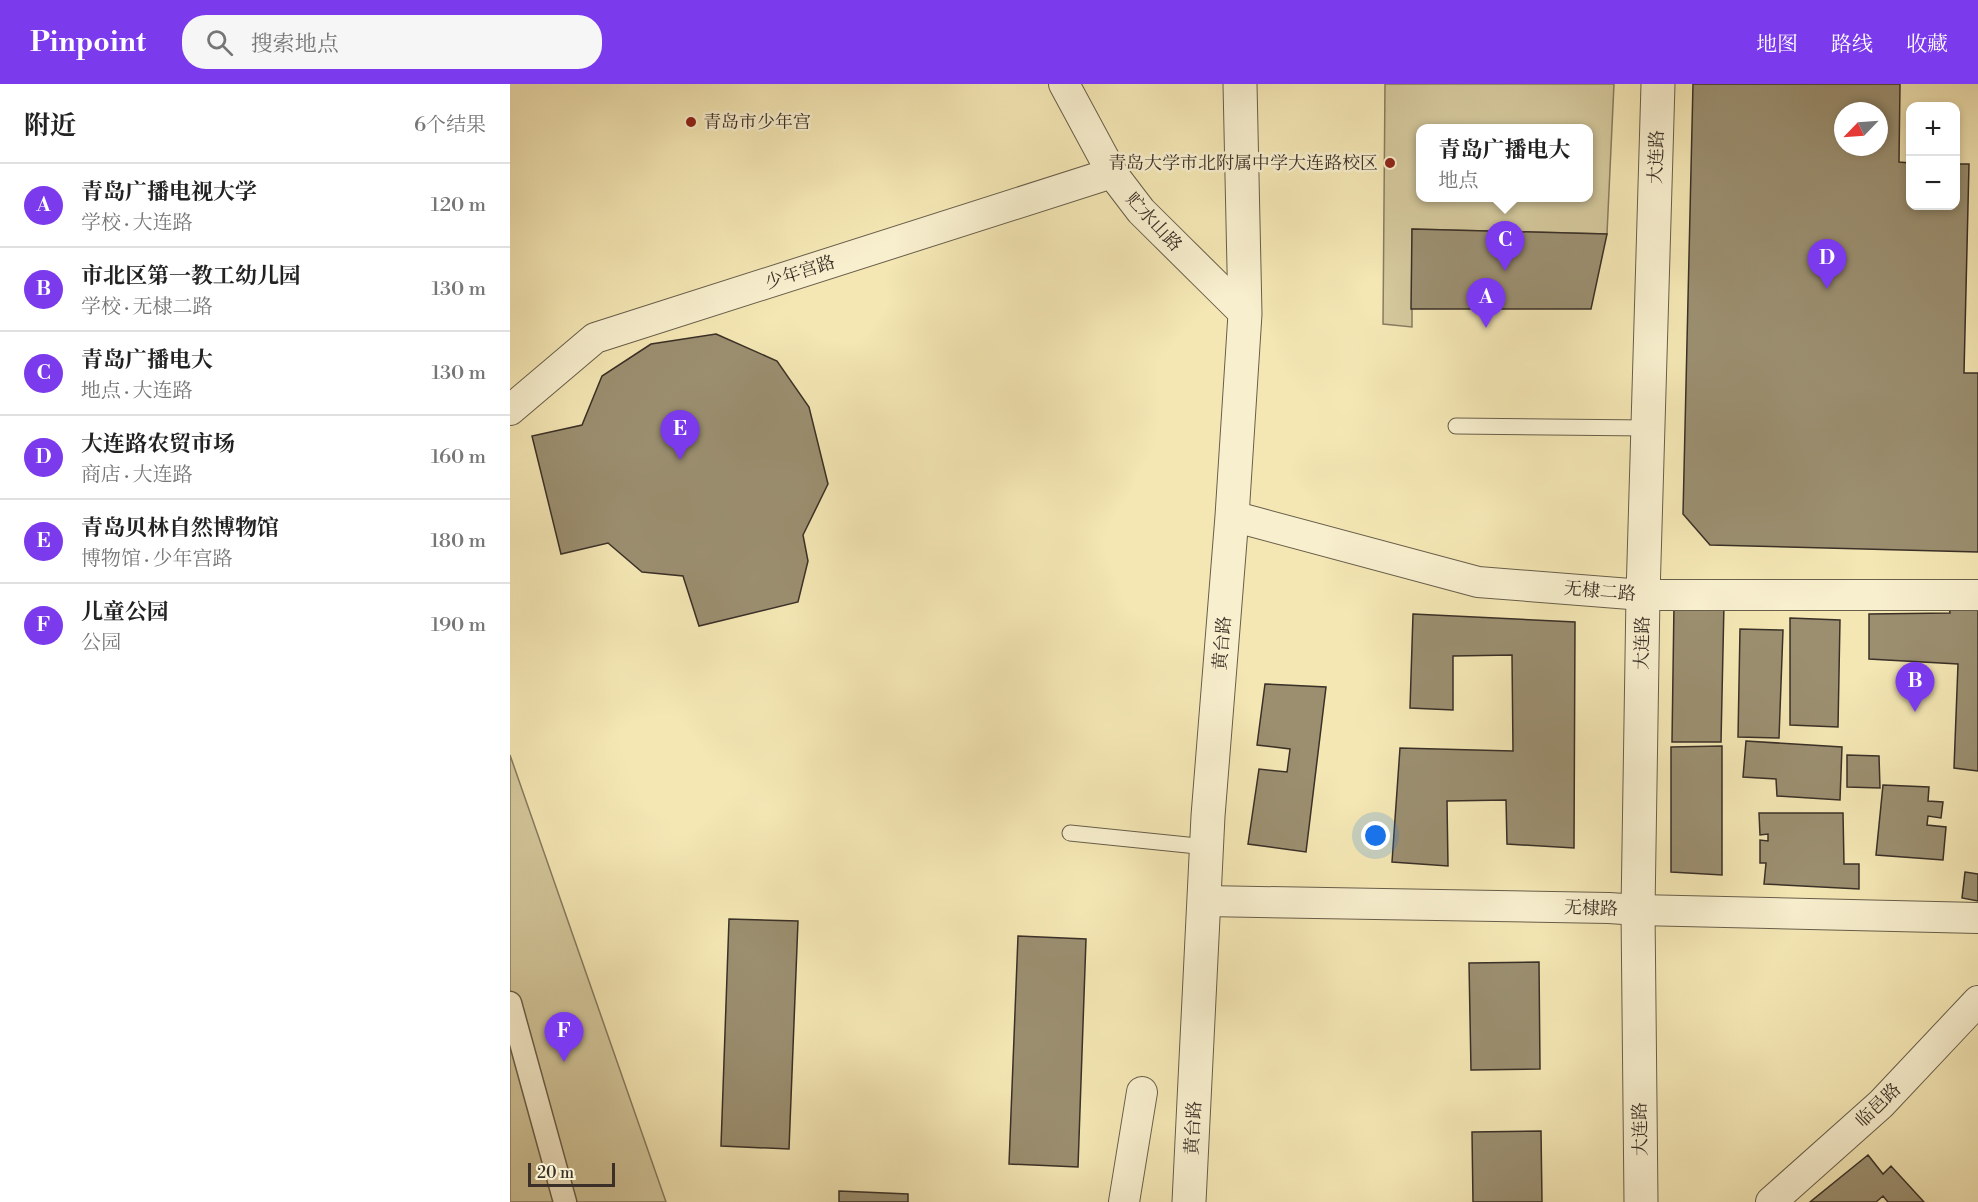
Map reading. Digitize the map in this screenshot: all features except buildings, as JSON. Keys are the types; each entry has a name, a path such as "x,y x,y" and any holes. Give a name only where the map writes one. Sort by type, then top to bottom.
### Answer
{"street":[{"name":"贮水山路","path":"1064,84 1112,173 1141,211 1245,314"},
{"name":"黄台路","path":"1189,1202 1207,847 1245,314 1240,84"},
{"name":"大连路","path":"1641,1202 1638,910 1647,428 1658,84"},
{"name":"少年宫路","path":"510,410 595,338 1112,173"},
{"name":"无棣二路","path":"1232,516 1478,582 1643,595 1978,595"},
{"name":"无棣路","path":"1205,901 1609,908 1978,918"},
{"name":"临邑路","path":"1771,1202 1881,1104 1978,1001"},
{"path":"510,1003 565,1202"},
{"path":"1124,1202 1142,1092"}],"lane":[{"path":"1456,426 1647,428"},
{"path":"1070,833 1207,847"}],"shaded area":[{"name":"青岛大学市北附属中学大连路校区","path":"1385,84 1614,84 1607,234 1412,229 1412,327 1383,324"},
{"path":"510,755 666,1202 510,1202"}],"place":[{"name":"青岛市少年宫","path":"691,122"},
{"name":"青岛大学市北附属中学大连路校区","path":"1390,163"},
{"name":"青岛广播电大","path":"1505,271"},
{"name":"大连路农贸市场","path":"1827,289"},
{"name":"青岛广播电视大学","path":"1486,328"},
{"name":"青岛贝林自然博物馆","path":"680,460"},
{"name":"市北区第一教工幼儿园","path":"1915,712"},
{"name":"儿童公园","path":"564,1062"}]}
